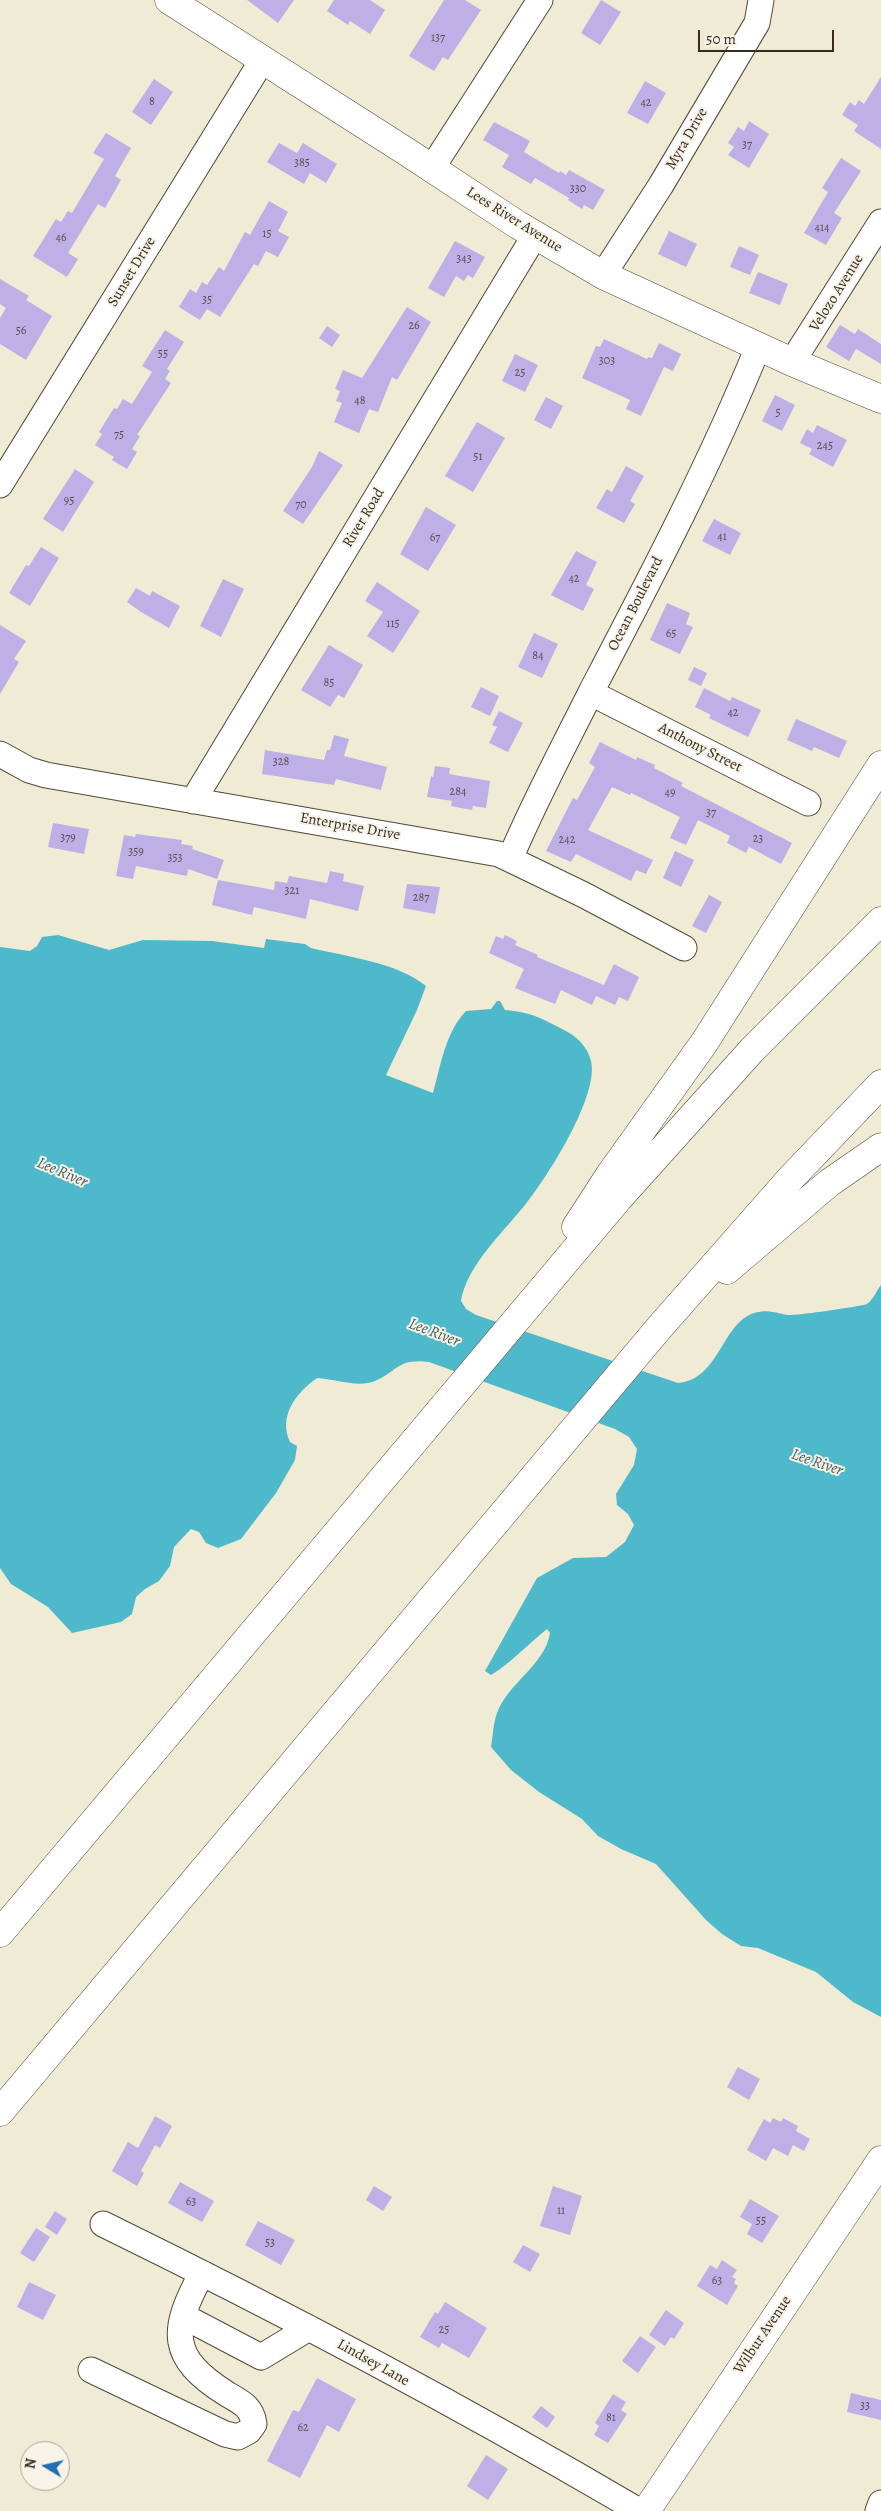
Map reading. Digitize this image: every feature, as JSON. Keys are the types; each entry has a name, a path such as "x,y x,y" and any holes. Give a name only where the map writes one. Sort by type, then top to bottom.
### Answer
{"main road":[{"name":"Lees River Avenue","path":"169,0 536,235 603,274 758,347 881,399"},
{"path":"527,1307 588,1207 704,1043 881,765"},
{"path":"0,1933 452,1395 707,1098 798,1002 881,921"},
{"path":"0,2112 639,1352 790,1179 881,1084"},
{"path":"660,1328 829,1183 881,1147"},
{"name":"Wilbur Avenue","path":"646,2511 881,2160"}],"street":[{"path":"432,168 540,0"},
{"name":"Myra Drive","path":"603,274 661,185 757,23 761,0"},
{"name":"Sunset Drive","path":"0,485 263,59"},
{"name":"Velozo Avenue","path":"792,362 881,222"},
{"name":"River Road","path":"193,801 536,235"},
{"name":"Ocean Boulevard","path":"510,859 539,794 591,694 735,404 758,347"},
{"name":"Anthony Street","path":"591,694 808,803"},
{"name":"Enterprise Drive","path":"0,754 29,770 46,775 338,824 499,854 684,948"},
{"name":"Lindsey Lane","path":"103,2224 309,2328 578,2475 638,2511"},
{"path":"91,2370 225,2434 238,2437 249,2432 254,2424 253,2415 246,2405 222,2390 190,2364 180,2348 179,2329 188,2298 202,2273"},
{"path":"183,2316 261,2357 309,2328"},
{"path":"205,2424 222,2390"},
{"path":"878,2511 881,2503"}],"water":[{"name":"Lee River","path":"58,935 109,950 143,940 212,941 264,948 266,939 305,944 311,948 371,961 401,971 426,986 417,1010 386,1075 433,1093 448,1039 466,1011 491,1009 497,1001 500,1001 505,1010 521,1012 547,1021 576,1038 587,1050 591,1061 588,1093 571,1133 548,1172 528,1201 489,1248 471,1274 461,1301 466,1309 476,1315 678,1383 692,1380 703,1372 712,1362 734,1328 743,1319 754,1313 767,1311 793,1315 863,1305 871,1300 881,1285 881,2017 853,2002 816,1972 758,1948 741,1946 722,1934 706,1920 656,1864 621,1849 598,1836 582,1819 539,1792 511,1770 491,1747 496,1717 502,1702 541,1655 550,1633 547,1629 513,1659 491,1675 485,1671 537,1578 573,1558 606,1557 625,1542 634,1525 628,1514 617,1505 616,1494 634,1465 637,1449 629,1437 615,1429 429,1362 419,1361 404,1364 375,1381 361,1384 317,1378 296,1398 288,1414 287,1432 290,1442 297,1446 295,1460 276,1493 241,1539 218,1548 206,1543 199,1532 191,1529 174,1547 170,1566 159,1581 136,1597 132,1614 121,1622 72,1633 48,1607 11,1584 0,1568 0,947 30,951 37,946 42,937"}],"building":[{"path":"247,0 294,0 278,23"},
{"path":"334,0 370,0 385,10 370,34 350,21 348,25 327,11"},
{"path":"444,0 465,0 481,10 448,60 443,57 434,71 409,56"},
{"path":"601,0 621,12 600,45 581,33"},
{"path":"881,77 881,149 854,131 858,125 842,115 850,102 855,106 859,100 864,104"},
{"path":"154,79 173,92 151,125 132,112"},
{"path":"645,81 666,93 648,124 627,113"},
{"path":"749,121 769,134 749,168 728,155 734,147 728,143 738,127 744,131"},
{"path":"494,122 530,141 524,152 559,173 560,171 566,175 569,170 605,190 593,210 584,205 582,209 568,200 569,198 535,178 531,184 502,167 509,155 483,140"},
{"path":"106,133 131,148 115,176 121,180 105,208 98,204 68,253 78,259 67,277 33,256 56,219 61,222 68,211 72,213 104,159 93,153"},
{"path":"279,143 297,153 303,143 337,164 326,183 310,173 304,184 267,162"},
{"path":"841,158 861,171 834,213 842,218 826,245 804,233 828,192 822,188"},
{"path":"269,201 288,212 278,231 289,237 278,257 266,251 258,266 254,264 220,317 207,309 200,320 179,307 190,289 196,293 202,282 207,285 219,267 224,271 245,232 250,235"},
{"path":"669,231 697,244 686,267 658,254"},
{"path":"455,241 485,257 473,278 468,275 464,281 456,276 444,297 428,288"},
{"path":"739,246 759,255 750,275 730,267"},
{"path":"758,272 788,284 780,305 749,293"},
{"path":"0,279 29,296 26,300 52,316 26,360 0,344 0,318 6,308 0,304"},
{"path":"407,307 431,322 397,380 392,377 378,412 369,409 359,433 334,422 342,403 336,401 340,391 335,389 343,370 362,378"},
{"path":"840,325 855,334 858,329 881,344 881,364 856,349 849,361 826,347"},
{"path":"327,326 340,335 332,347 319,338"},
{"path":"165,330 184,342 167,369 170,371 165,379 171,383 137,435 140,436 132,449 137,452 127,469 112,460 114,457 95,445 102,434 99,432 114,408 117,409 123,399 132,404 152,372 142,366"},
{"path":"604,339 647,359 648,357 652,358 659,343 681,354 673,371 664,367 641,416 626,409 630,400 582,378 596,346 600,347"},
{"path":"515,354 538,365 525,392 502,381"},
{"path":"775,395 795,405 782,431 762,421"},
{"path":"546,397 563,406 551,429 534,420"},
{"path":"477,422 505,438 473,492 445,476"},
{"path":"817,425 847,440 833,467 809,454 812,449 800,443 807,429 813,433"},
{"path":"319,451 343,465 303,524 283,511 312,467"},
{"path":"626,466 644,476 630,501 635,504 624,523 596,508 607,489 612,492"},
{"path":"75,469 94,482 63,532 43,519"},
{"path":"426,507 456,525 428,571 400,554"},
{"path":"714,519 741,533 730,555 702,541"},
{"path":"41,547 59,558 30,606 9,593 26,565 29,566"},
{"path":"576,551 597,562 586,585 594,589 583,611 551,595"},
{"path":"223,579 244,589 221,637 200,626"},
{"path":"377,582 420,611 393,653 367,636 383,612 365,601"},
{"path":"136,588 150,596 152,591 180,606 169,628 127,602"},
{"path":"667,603 690,613 686,624 693,627 680,654 650,640"},
{"path":"0,625 26,641 14,659 19,662 0,694"},
{"path":"534,633 558,644 542,678 518,667"},
{"path":"329,645 363,665 344,698 338,695 330,707 301,690"},
{"path":"694,667 707,673 701,686 688,680"},
{"path":"481,687 499,696 490,716 471,707"},
{"path":"704,688 730,701 732,697 761,710 748,737 709,718 711,715 695,707"},
{"path":"499,711 523,723 508,752 489,743 497,727 492,725"},
{"path":"796,719 847,741 839,758 814,747 812,751 787,740"},
{"path":"334,735 349,739 344,756 387,767 381,790 336,779 334,785 262,774 265,750 324,760 327,750 330,750"},
{"path":"600,742 636,760 637,757 655,765 654,768 683,783 681,786 792,843 781,864 749,847 746,853 727,843 730,836 698,820 686,845 670,838 680,817 631,793 630,795 612,787 588,830 653,860 646,874 636,870 631,881 576,854 571,862 546,851 573,798 577,800 595,767 589,763"},
{"path":"435,766 450,768 449,774 490,781 486,808 473,806 472,810 451,806 452,801 427,797"},
{"path":"53,823 89,829 84,854 48,847"},
{"path":"136,834 182,840 181,844 193,846 192,849 224,860 217,879 188,869 187,876 136,866 133,879 116,876 124,835 135,837"},
{"path":"675,851 694,860 681,887 663,878"},
{"path":"330,871 344,874 343,881 364,886 358,911 310,899 306,919 254,907 252,915 212,905 218,880 274,890 275,881 287,883 289,876 327,883"},
{"path":"407,884 440,887 435,914 403,908"},
{"path":"709,895 722,902 706,933 692,926"},
{"path":"505,935 517,941 515,945 538,955 537,957 604,985 614,964 639,977 628,1001 619,997 615,1005 596,996 592,1005 561,990 555,1004 515,988 524,969 489,953 496,936 503,939"},
{"path":"738,2067 760,2079 749,2100 727,2087"},
{"path":"155,2116 172,2126 160,2148 155,2145 141,2171 144,2173 137,2186 112,2171 128,2142 138,2148"},
{"path":"773,2118 781,2122 783,2118 798,2126 796,2131 810,2139 804,2151 793,2145 788,2156 773,2148 766,2161 747,2150 764,2119 770,2123"},
{"path":"180,2182 214,2201 202,2222 168,2203"},
{"path":"374,2186 392,2197 383,2211 366,2200"},
{"path":"553,2186 582,2196 570,2235 540,2226"},
{"path":"750,2199 779,2216 762,2243 747,2234 752,2224 740,2217"},
{"path":"55,2211 67,2219 57,2235 45,2227"},
{"path":"258,2221 295,2240 281,2265 245,2245"},
{"path":"36,2228 50,2237 34,2262 20,2253"},
{"path":"523,2245 540,2254 530,2272 513,2262"},
{"path":"722,2260 737,2270 732,2277 736,2279 734,2283 738,2286 727,2305 697,2286 710,2265 717,2269"},
{"path":"29,2282 56,2295 43,2320 17,2307"},
{"path":"445,2302 487,2328 469,2358 442,2343 439,2348 420,2337 435,2312 438,2314"},
{"path":"666,2310 684,2323 674,2339 671,2337 665,2346 649,2335"},
{"path":"640,2336 656,2347 638,2373 622,2361"},
{"path":"317,2378 356,2399 339,2432 327,2425 300,2478 267,2461 293,2410 299,2412"},
{"path":"851,2393 881,2400 881,2420 847,2412"},
{"path":"613,2394 626,2402 621,2410 627,2414 608,2443 594,2435 599,2426 595,2423"},
{"path":"541,2406 555,2417 547,2428 532,2417"},
{"path":"486,2455 508,2469 488,2500 467,2486"}]}
